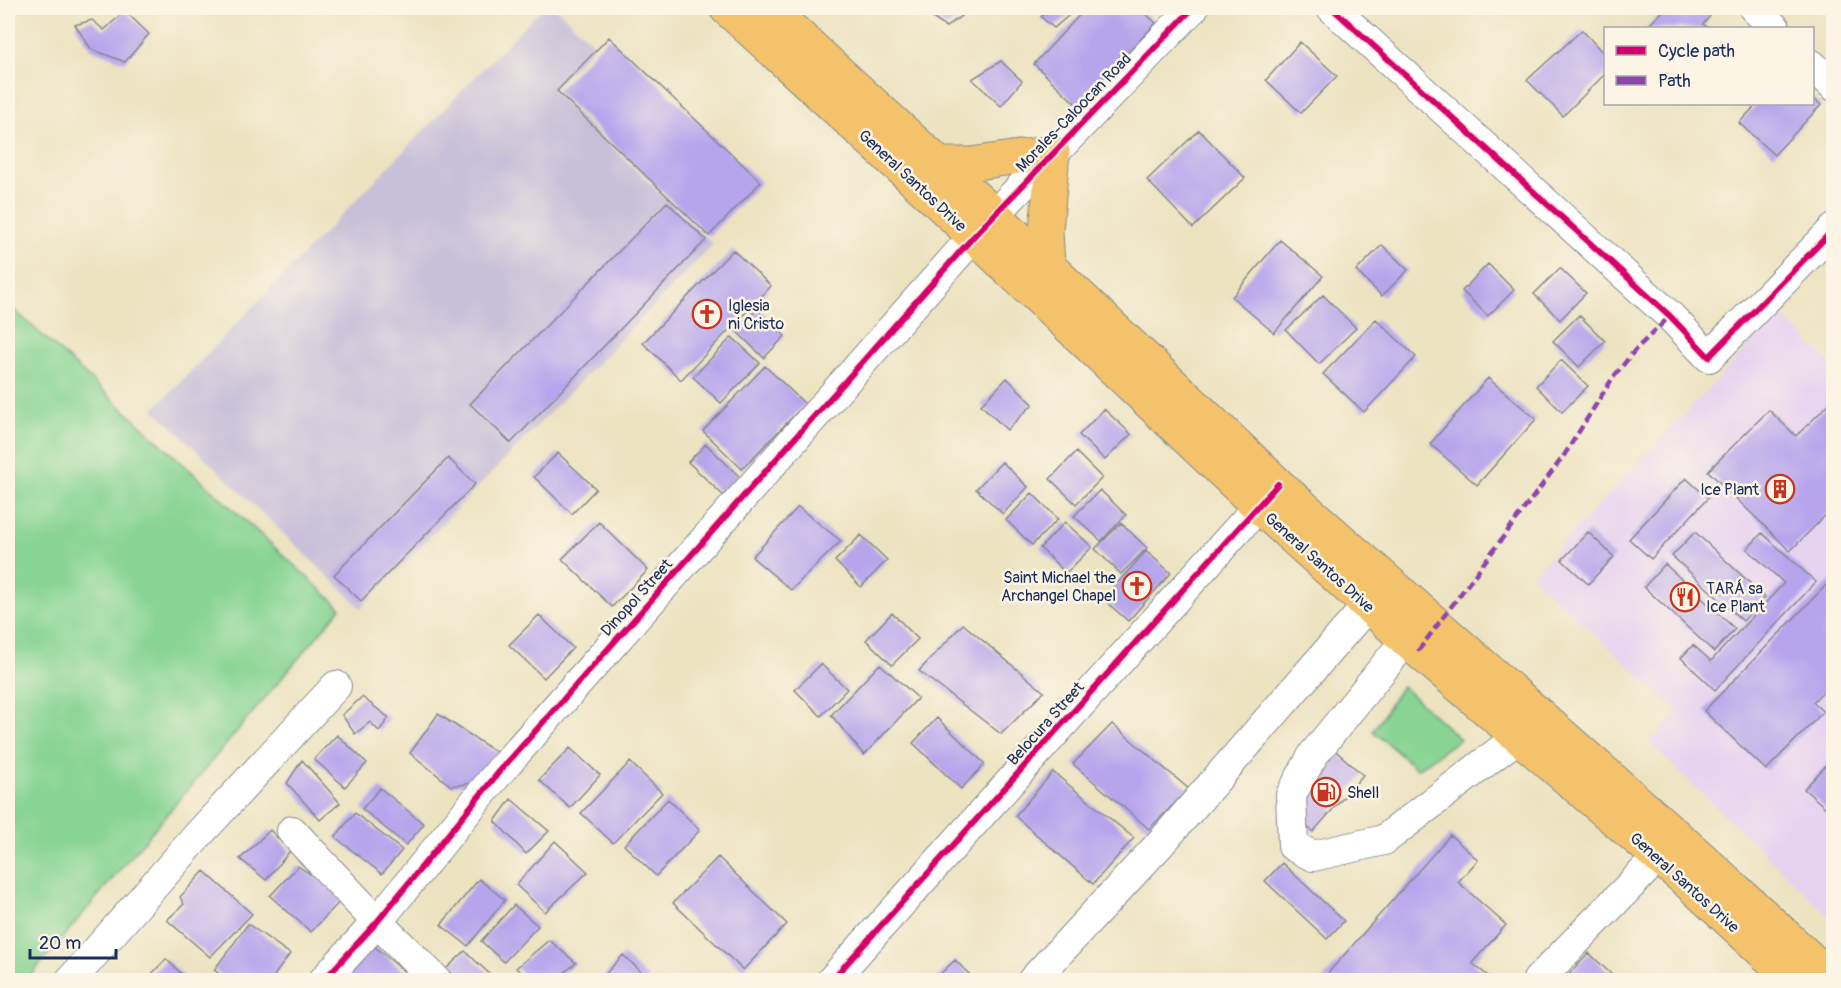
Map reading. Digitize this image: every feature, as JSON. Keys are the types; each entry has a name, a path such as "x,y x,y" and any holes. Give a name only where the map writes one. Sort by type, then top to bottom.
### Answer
{"highway":[{"name":"General Santos Drive","path":"726,8 984,225 1269,495 1704,860 1833,980"},
{"name":"General Santos Drive","path":"769,8 938,164 984,225 1048,266 1269,495 1368,605 1658,857 1793,981"},
{"path":"938,164 971,164 1053,152 1046,231 1048,266"}],"street":[{"name":"Morales-Caloocan Road","path":"984,225 1193,8"},
{"path":"1332,8 1662,309 1710,357 1833,229"},
{"path":"1754,8 1774,27"},
{"path":"1814,67 1833,86"},
{"name":"Dinopol Street","path":"324,981 377,922 499,772 984,225"},
{"name":"Belocura Street","path":"832,981 1269,495"},
{"path":"1034,981 1160,844 1368,605"},
{"path":"1406,640 1307,765 1291,795 1293,846 1313,856 1383,840 1518,737"},
{"path":"88,975 200,833 336,686"},
{"path":"292,831 436,981"},
{"path":"1538,981 1658,857"}],"shaded area":[{"path":"542,8 556,8 595,45 552,90 713,244 361,608 154,409"},
{"path":"1780,313 1833,366 1833,920 1649,743 1679,712 1531,576"}],"green space":[{"path":"8,304 341,608 27,980 8,980"},
{"path":"1402,686 1460,739 1417,769 1373,731"}],"building":[{"path":"917,8 972,8 946,27"},
{"path":"1049,8 1075,10 1054,28 1041,17"},
{"path":"1086,8 1139,8 1156,23 1078,106 1034,64"},
{"path":"1666,8 1701,8 1710,16 1703,24 1707,27 1647,27"},
{"path":"125,11 149,34 125,62 91,49 75,25 92,20 104,30"},
{"path":"1582,30 1604,54 1604,75 1563,116 1527,80"},
{"path":"609,37 761,182 709,236 557,91"},
{"path":"1300,42 1337,76 1301,113 1266,80"},
{"path":"1001,61 1022,81 1001,106 972,79"},
{"path":"1814,99 1821,105 1774,155 1739,123 1756,105 1814,105"},
{"path":"1199,130 1245,178 1193,228 1147,180"},
{"path":"667,202 706,240 511,443 470,404"},
{"path":"1280,240 1323,276 1274,333 1232,297"},
{"path":"1382,245 1408,270 1382,296 1356,271"},
{"name":"Iglesia ni Cristo","path":"733,250 771,286 681,380 643,343"},
{"path":"1488,264 1514,290 1488,316 1462,291"},
{"path":"1560,268 1586,293 1560,320 1534,294"},
{"path":"1323,295 1356,328 1319,364 1286,330"},
{"path":"757,309 785,336 764,358 736,331"},
{"path":"1579,315 1605,341 1579,367 1553,341"},
{"path":"1376,319 1416,357 1364,412 1323,374"},
{"path":"732,337 760,363 721,403 693,377"},
{"path":"1561,360 1588,386 1562,412 1536,386"},
{"path":"765,366 805,404 742,469 703,431"},
{"path":"1007,378 1033,404 1007,430 981,405"},
{"path":"1488,378 1536,419 1477,485 1430,444"},
{"name":"Ice Plant","path":"1834,399 1834,507 1790,551 1708,471 1769,410 1796,436"},
{"path":"1104,409 1131,434 1105,460 1079,435"},
{"path":"706,444 743,480 726,498 688,462"},
{"path":"1076,452 1102,478 1076,504 1050,479"},
{"path":"558,453 596,489 572,514 534,477"},
{"path":"448,458 475,484 361,601 334,575"},
{"path":"1002,462 1028,487 1003,514 976,489"},
{"path":"1686,478 1708,498 1651,559 1629,539"},
{"path":"1100,490 1126,515 1101,541 1074,516"},
{"path":"1032,493 1058,519 1032,545 1006,520"},
{"path":"798,507 841,541 791,590 752,557"},
{"path":"599,522 648,570 612,607 562,559"},
{"path":"1065,522 1092,547 1066,573 1040,548"},
{"path":"1121,523 1147,548 1121,574 1095,549"},
{"path":"1588,532 1614,557 1588,584 1562,560"},
{"path":"1695,532 1765,597 1743,621 1672,556"},
{"path":"1762,533 1816,582 1715,690 1681,658 1693,645 1711,661 1784,583 1747,549"},
{"path":"861,535 887,560 861,587 835,561"},
{"name":"Saint Michael the Archangel Chapel","path":"1146,551 1171,573 1128,621 1103,599"},
{"path":"1665,564 1735,629 1714,652 1644,587"},
{"path":"1834,577 1834,680 1813,702 1823,712 1766,770 1704,711"},
{"path":"892,613 918,639 892,665 866,640"},
{"path":"539,615 573,648 544,678 509,645"},
{"path":"963,624 1044,692 1001,734 919,671"},
{"path":"821,664 847,689 821,716 795,690"},
{"path":"880,664 918,698 864,755 831,715"},
{"path":"362,697 389,718 379,731 370,722 355,734 342,715"},
{"path":"438,714 499,754 480,782 451,786 410,753"},
{"path":"937,718 985,764 961,789 913,743"},
{"path":"1112,724 1189,789 1149,829 1073,764"},
{"path":"337,735 367,763 345,787 314,759"},
{"path":"1330,746 1363,775 1313,832 1280,803"},
{"path":"570,748 600,775 570,808 539,780"},
{"path":"1834,757 1834,815 1804,789"},
{"path":"302,760 340,803 320,820 287,783"},
{"path":"630,762 662,793 613,843 581,813"},
{"path":"1053,772 1134,838 1093,884 1015,816"},
{"path":"380,788 424,824 406,845 362,809"},
{"path":"511,799 549,831 526,854 495,821"},
{"path":"668,799 700,830 656,876 624,845"},
{"path":"355,813 402,850 382,874 335,837"},
{"path":"270,830 290,851 266,880 240,859"},
{"path":"1450,835 1478,860 1458,882 1506,925 1472,963 1493,980 1322,980"},
{"path":"555,841 588,872 545,912 516,885"},
{"path":"718,857 787,924 743,970 673,903"},
{"path":"1282,863 1344,921 1327,939 1265,881"},
{"path":"298,866 344,897 311,932 270,896"},
{"path":"204,871 252,914 210,957 167,920 184,904 180,897"},
{"path":"479,879 505,900 468,946 441,925"},
{"path":"514,905 538,926 504,962 481,941"},
{"path":"248,924 290,954 271,980 229,980 214,970"},
{"path":"367,940 407,974 402,980 333,980"},
{"path":"549,940 576,963 555,980 530,980 516,968"},
{"path":"465,951 496,980 457,980 446,969"},
{"path":"1589,953 1611,974 1619,980 1564,980"},
{"path":"623,955 650,980 600,980"},
{"path":"166,959 188,980 146,980"},
{"path":"955,960 975,980 934,980"}],"marked path":[{"path":"1418,651 1563,457 1612,379 1635,350 1670,316"}],"cycle path":[{"path":"324,980 377,922 499,772 974,236 1193,8"},
{"path":"1332,8 1670,316 1709,357 1834,229"},
{"path":"832,980 1278,484"}],"place":[{"name":"Iglesia ni Cristo","path":"707,314"},
{"name":"Ice Plant","path":"1780,489"},
{"name":"Saint Michael the Archangel Chapel","path":"1137,586"},
{"name":"TARÁ sa Ice Plant","path":"1685,597"},
{"name":"Shell","path":"1326,792"}]}
